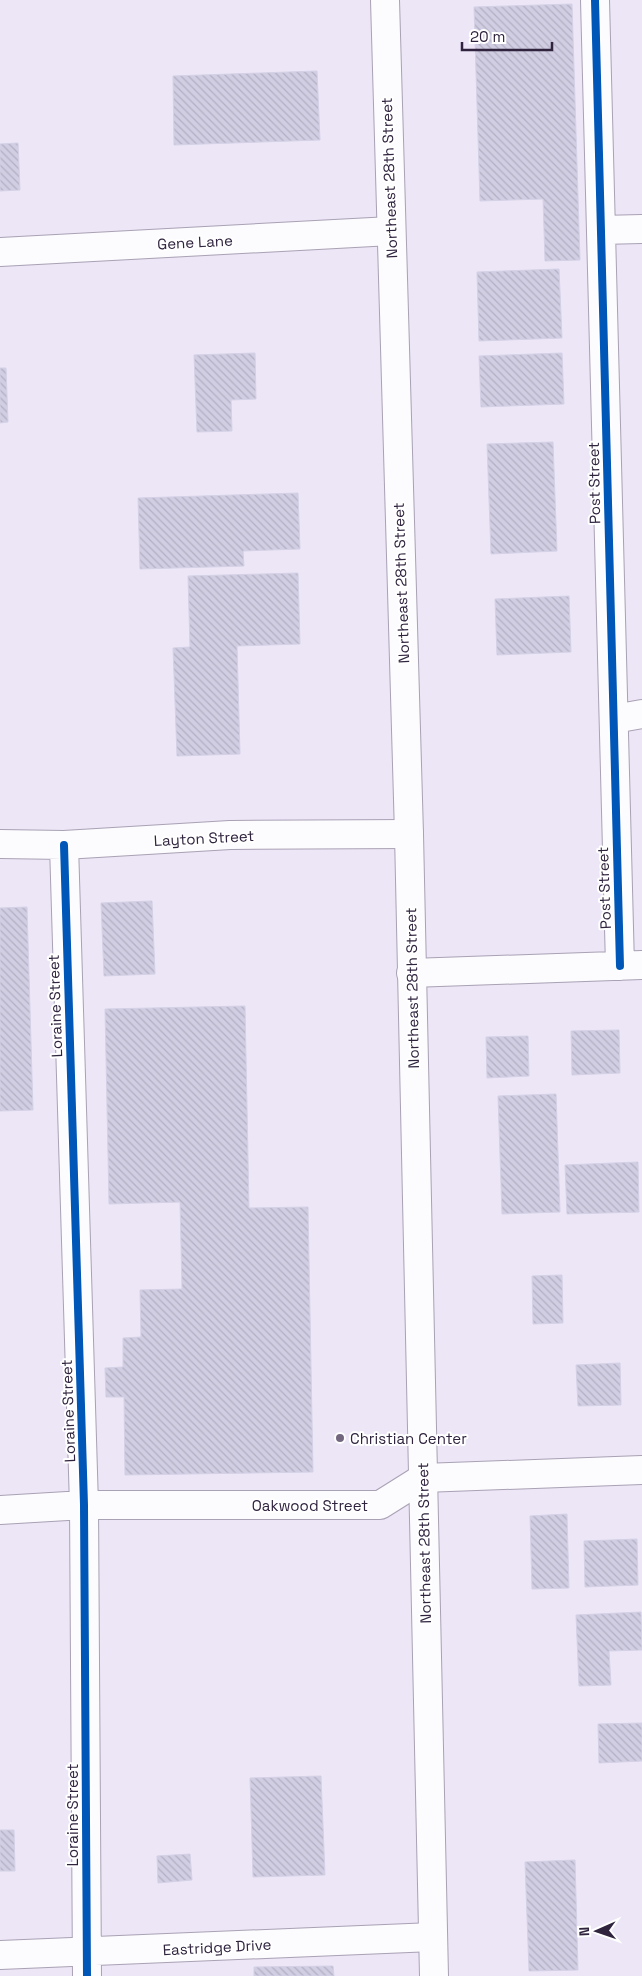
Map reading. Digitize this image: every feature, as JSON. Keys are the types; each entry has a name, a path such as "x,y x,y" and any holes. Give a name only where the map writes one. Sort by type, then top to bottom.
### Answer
{"street":[{"name":"Northeast 28th Street","path":"385,0 390,231 409,834 434,1976"},
{"name":"Post Street","path":"595,0 614,719 631,965"},
{"path":"601,230 642,229"},
{"name":"Gene Lane","path":"0,252 390,231"},
{"path":"614,719 642,714"},
{"name":"Layton Street","path":"0,844 64,845 230,835 409,834"},
{"name":"Loraine Street","path":"64,845 84,1505 87,1964"},
{"path":"411,973 631,965"},
{"path":"423,1478 642,1470"},
{"name":"Oakwood Street","path":"0,1510 84,1505 380,1505 423,1478"},
{"name":"Eastridge Drive","path":"0,1955 87,1964 433,1937"}],"building":[{"path":"572,4 580,260 545,261 543,199 480,201 474,7"},
{"path":"317,71 320,140 174,145 173,76"},
{"path":"18,143 20,190 0,191 0,144"},
{"path":"559,269 562,338 479,341 477,272"},
{"path":"255,353 256,399 231,400 232,431 197,432 194,355"},
{"path":"562,353 564,404 481,407 479,356"},
{"path":"0,368 6,368 8,422 0,423"},
{"path":"553,442 557,551 491,554 487,444"},
{"path":"298,493 300,549 243,551 244,566 140,569 138,498"},
{"path":"298,573 300,644 237,646 240,754 177,756 173,648 190,647 188,576"},
{"path":"569,596 571,652 497,655 495,599"},
{"path":"152,901 155,974 104,976 101,903"},
{"path":"27,907 33,1110 0,1111 0,908"},
{"path":"245,1006 249,1208 308,1207 313,1472 125,1475 124,1397 106,1397 105,1368 123,1367 123,1338 141,1337 140,1290 182,1289 180,1202 109,1204 105,1009"},
{"path":"619,1030 620,1073 572,1075 571,1031"},
{"path":"528,1036 529,1076 487,1078 486,1037"},
{"path":"556,1094 560,1212 502,1214 498,1096"},
{"path":"638,1162 639,1212 567,1214 565,1165"},
{"path":"562,1275 563,1323 533,1324 532,1276"},
{"path":"620,1363 621,1405 578,1406 576,1365"},
{"path":"567,1514 569,1588 532,1589 530,1516"},
{"path":"637,1539 638,1585 585,1587 584,1541"},
{"path":"641,1612 642,1650 609,1651 611,1685 579,1686 576,1615"},
{"path":"642,1723 642,1761 599,1763 598,1724"},
{"path":"321,1776 325,1875 253,1877 250,1778"},
{"path":"0,1830 14,1830 15,1871 0,1871"},
{"path":"190,1854 192,1880 158,1883 157,1856"},
{"path":"575,1860 578,1970 529,1971 525,1862"},
{"path":"333,1966 334,1976 254,1976 254,1967"}],"cycle path":[{"path":"595,0 620,966"},
{"path":"64,845 84,1505 87,1976"}],"place":[{"name":"Christian Center","path":"340,1438"}]}
